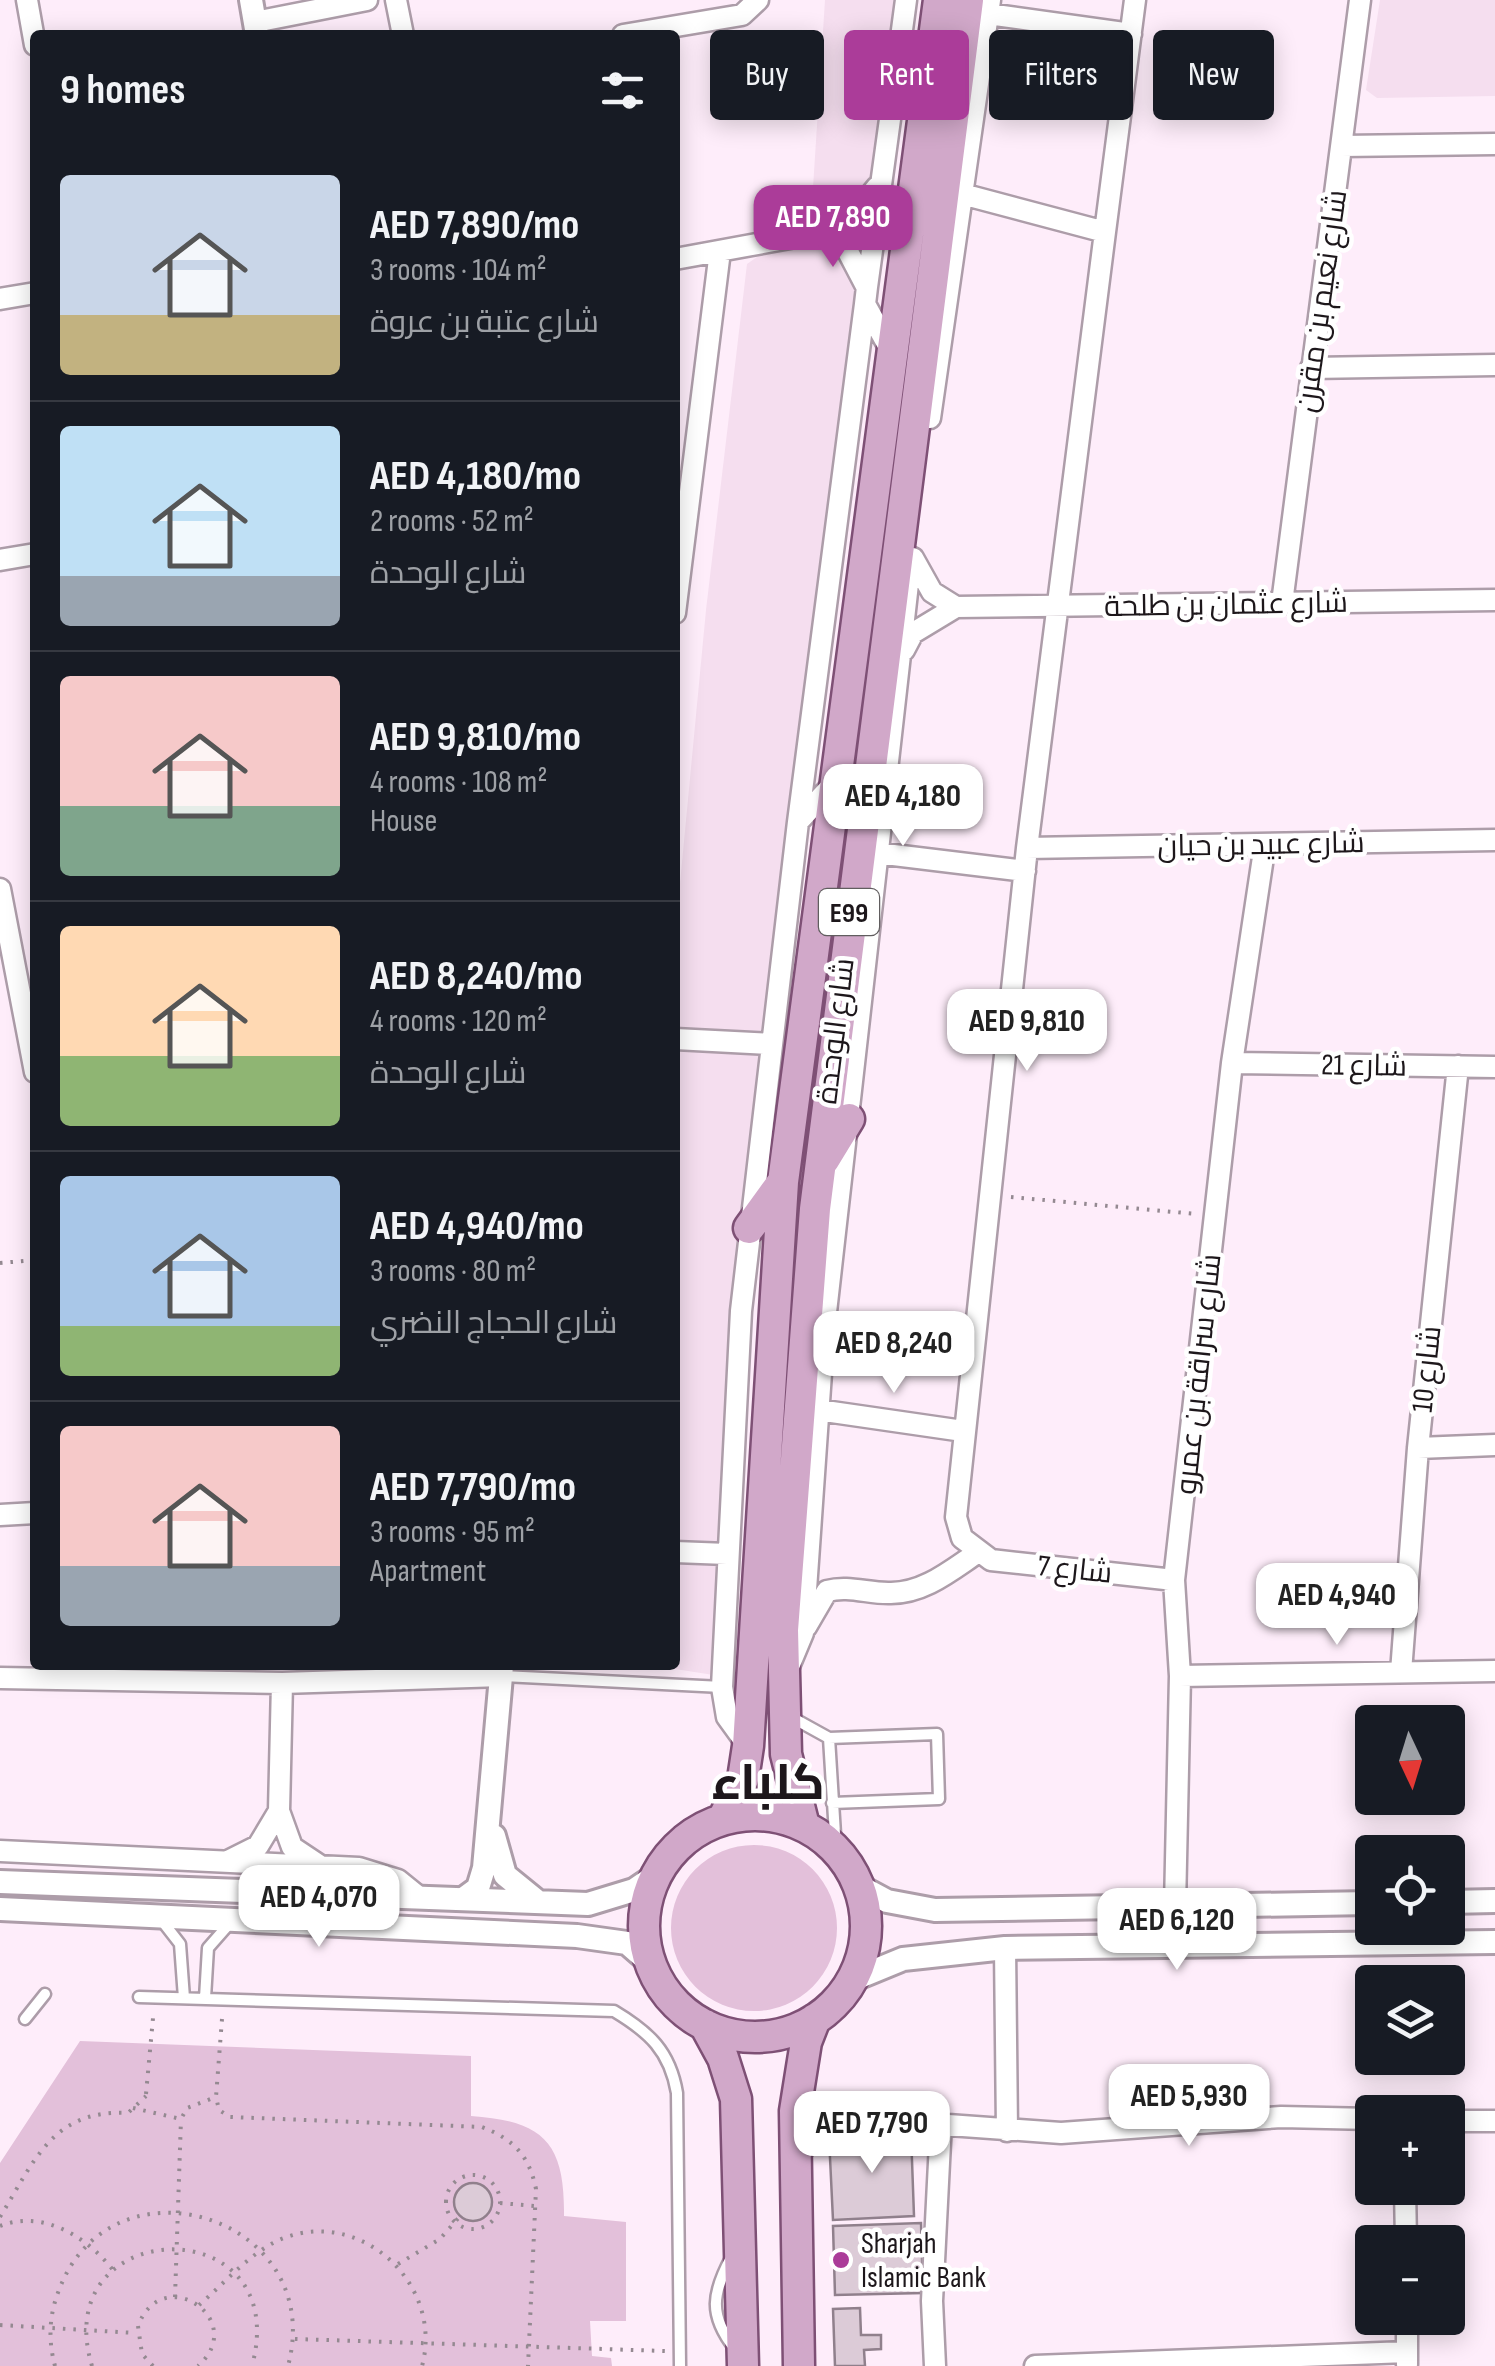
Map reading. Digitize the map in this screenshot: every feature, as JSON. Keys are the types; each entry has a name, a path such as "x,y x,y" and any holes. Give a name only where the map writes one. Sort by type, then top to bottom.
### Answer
{"main road":[{"name":"شارع الوحدة","path":"936,30 939,0"},
{"name":"شارع الوحدة","path":"804,1826 786,1754 782,1698 820,1167 924,396 982,5"},
{"name":"شارع الوحدة","path":"723,1819 743,1778 748,1746 783,1182 924,120"},
{"path":"820,1167 849,1118"},
{"path":"749,1228 783,1182"},
{"path":"778,1817 804,1826 836,1850 859,1886 866,1934 852,1980 815,2019 761,2037 705,2025 672,2000 650,1963 644,1919 656,1876 676,1847 723,1819 778,1817"},
{"path":"799,2366 797,2085 815,2019"},
{"path":"705,2025 736,2099 742,2362"}],"street":[{"path":"27,0 32,30"},
{"path":"254,19 367,0"},
{"path":"396,0 403,30"},
{"path":"654,30 727,18 748,11 758,0"},
{"path":"902,30 906,0"},
{"path":"1131,30 1135,0"},
{"name":"شارع نعيم بن مقرن","path":"1282,603 1360,0"},
{"path":"803,1633 818,1410 877,853 903,652 924,396 962,194 982,5 1110,30"},
{"path":"748,1746 728,1717 722,1688 749,1228 890,120"},
{"path":"782,1698 803,1633 827,1590 840,1587 889,1594 912,1591 977,1553 962,1538 956,1517 963,1431 1026,848 1120,120"},
{"path":"1342,146 1495,144"},
{"path":"680,258 822,232 862,209 882,179"},
{"path":"962,194 1105,232"},
{"path":"822,232 844,244 891,352"},
{"path":"680,552 720,251"},
{"path":"0,299 30,294"},
{"path":"1311,368 1495,365"},
{"path":"912,552 918,574 932,592 956,608"},
{"path":"0,560 30,555"},
{"name":"شارع عثمان بن طلحة","path":"903,652 913,633 956,608 1495,600"},
{"path":"798,822 835,782"},
{"name":"شارع عبيد بن حيان","path":"1026,848 1495,840"},
{"name":"شارع سراقة بن عمرو","path":"1175,1908 1180,1676 1174,1580 1232,1062 1266,844"},
{"path":"877,853 1025,870"},
{"path":"0,890 6,951 30,1051"},
{"path":"680,1039 771,1044"},
{"name":"شارع 21","path":"1232,1062 1495,1067"},
{"name":"شارع 10","path":"1400,1672 1418,1448 1458,1066"},
{"path":"818,1410 963,1431"},
{"path":"1418,1448 1495,1445"},
{"path":"0,1515 30,1513"},
{"path":"680,1552 727,1554"},
{"name":"شارع 7","path":"977,1553 992,1560 1174,1580"},
{"path":"0,1678 282,1682 502,1670 490,1823 478,1888 462,1899"},
{"path":"1180,1676 1495,1671"},
{"path":"282,1682 280,1811 292,1847 321,1866"},
{"path":"226,1862 258,1846 280,1811"},
{"path":"490,1823 505,1875 539,1902"},
{"path":"0,1852 382,1872 419,1898"},
{"path":"0,1882 588,1904 634,1890 656,1876"},
{"path":"859,1886 886,1901 936,1910 1355,1904"},
{"path":"1465,1902 1495,1901"},
{"path":"0,1909 600,1938 627,1943 650,1963"},
{"path":"852,1980 903,1959 1005,1948 1495,1942"},
{"path":"1005,1948 1007,2132"},
{"path":"797,2156 827,2124 865,2118 1007,2132 1119,2131 1281,2118 1355,2120"},
{"path":"1465,2121 1495,2121"},
{"path":"935,2366 932,2302 940,2123"},
{"path":"1035,2366 1407,2359"}],"lane":[{"path":"502,1670 722,1688"},
{"path":"782,1698 830,1738 937,1734 939,1799 832,1803"},
{"path":"830,1738 836,1850"},
{"path":"158,1916 180,1944 184,1998"},
{"path":"205,1998 208,1948 232,1920"},
{"path":"25,2018 45,1994"},
{"path":"140,1996 614,2012 642,2028 660,2047 673,2070 677,2093 680,2366"}],"path":[{"path":"989,1194 1216,1216"},
{"path":"0,1263 30,1260"},
{"path":"154,2018 146,2096 132,2110 181,2119"},
{"path":"222,2019 216,2097 220,2110 230,2116 482,2127 503,2135 531,2166 535,2206 528,2366"},
{"path":"0,2217 58,2132 97,2111 128,2113 146,2096"},
{"path":"175,2296 181,2119 187,2108 216,2097"},
{"path":"470,2175 492,2183 500,2204 495,2218 483,2227 468,2229 454,2222 446,2202 450,2187 470,2175"},
{"path":"486,2188 492,2183"},
{"path":"500,2204 535,2206"},
{"path":"55,2366 50,2327 63,2278 89,2244 135,2218 178,2212 222,2223 261,2250 288,2297 294,2339 288,2366"},
{"path":"397,2265 440,2239 461,2215"},
{"path":"0,2226 35,2222 57,2226 89,2244 113,2270"},
{"path":"199,2305 261,2250 286,2236 330,2232 374,2246 397,2265 422,2307 426,2346 422,2366"},
{"path":"92,2366 86,2332 95,2294 113,2270 146,2251 178,2248 216,2259 236,2274 246,2288 258,2322 252,2366"},
{"path":"154,2366 148,2361 137,2333 145,2311 175,2296 199,2305 209,2316 214,2338 200,2366"},
{"path":"0,2325 137,2333"},
{"path":"294,2339 680,2352"},
{"path":"142,2366 148,2361"}],"shaded area":[{"path":"825,0 915,0 911,30 844,30 844,120 899,120 802,859 753,1305 733,1678 680,1670 680,883 706,610 747,264 811,219 817,120 824,120"},
{"path":"1380,0 1495,0 1495,96 1377,98 1366,90"},
{"path":"754,1845 786,1851 813,1869 831,1896 837,1928 831,1960 813,1987 786,2005 754,2011 722,2005 695,1987 677,1960 671,1928 677,1896 695,1869 722,1851"},
{"path":"80,2041 471,2056 471,2116 516,2123 545,2140 560,2170 564,2216 626,2222 626,2321 590,2321 592,2356 611,2358 612,2366 0,2366 0,2163"}],"building":[{"path":"911,2133 914,2216 833,2220 829,2137"},
{"path":"473,2183 486,2189 492,2202 486,2215 473,2221 460,2215 454,2202 460,2189"},
{"path":"921,2223 923,2293 835,2295 833,2226"},
{"path":"860,2308 861,2335 881,2335 881,2349 864,2350 865,2366 835,2366 833,2309"}],"place":[{"name":"Sharjah Islamic Bank","path":"841,2260"}],"district":[{"name":"كلباء","path":"768,1781"}]}
